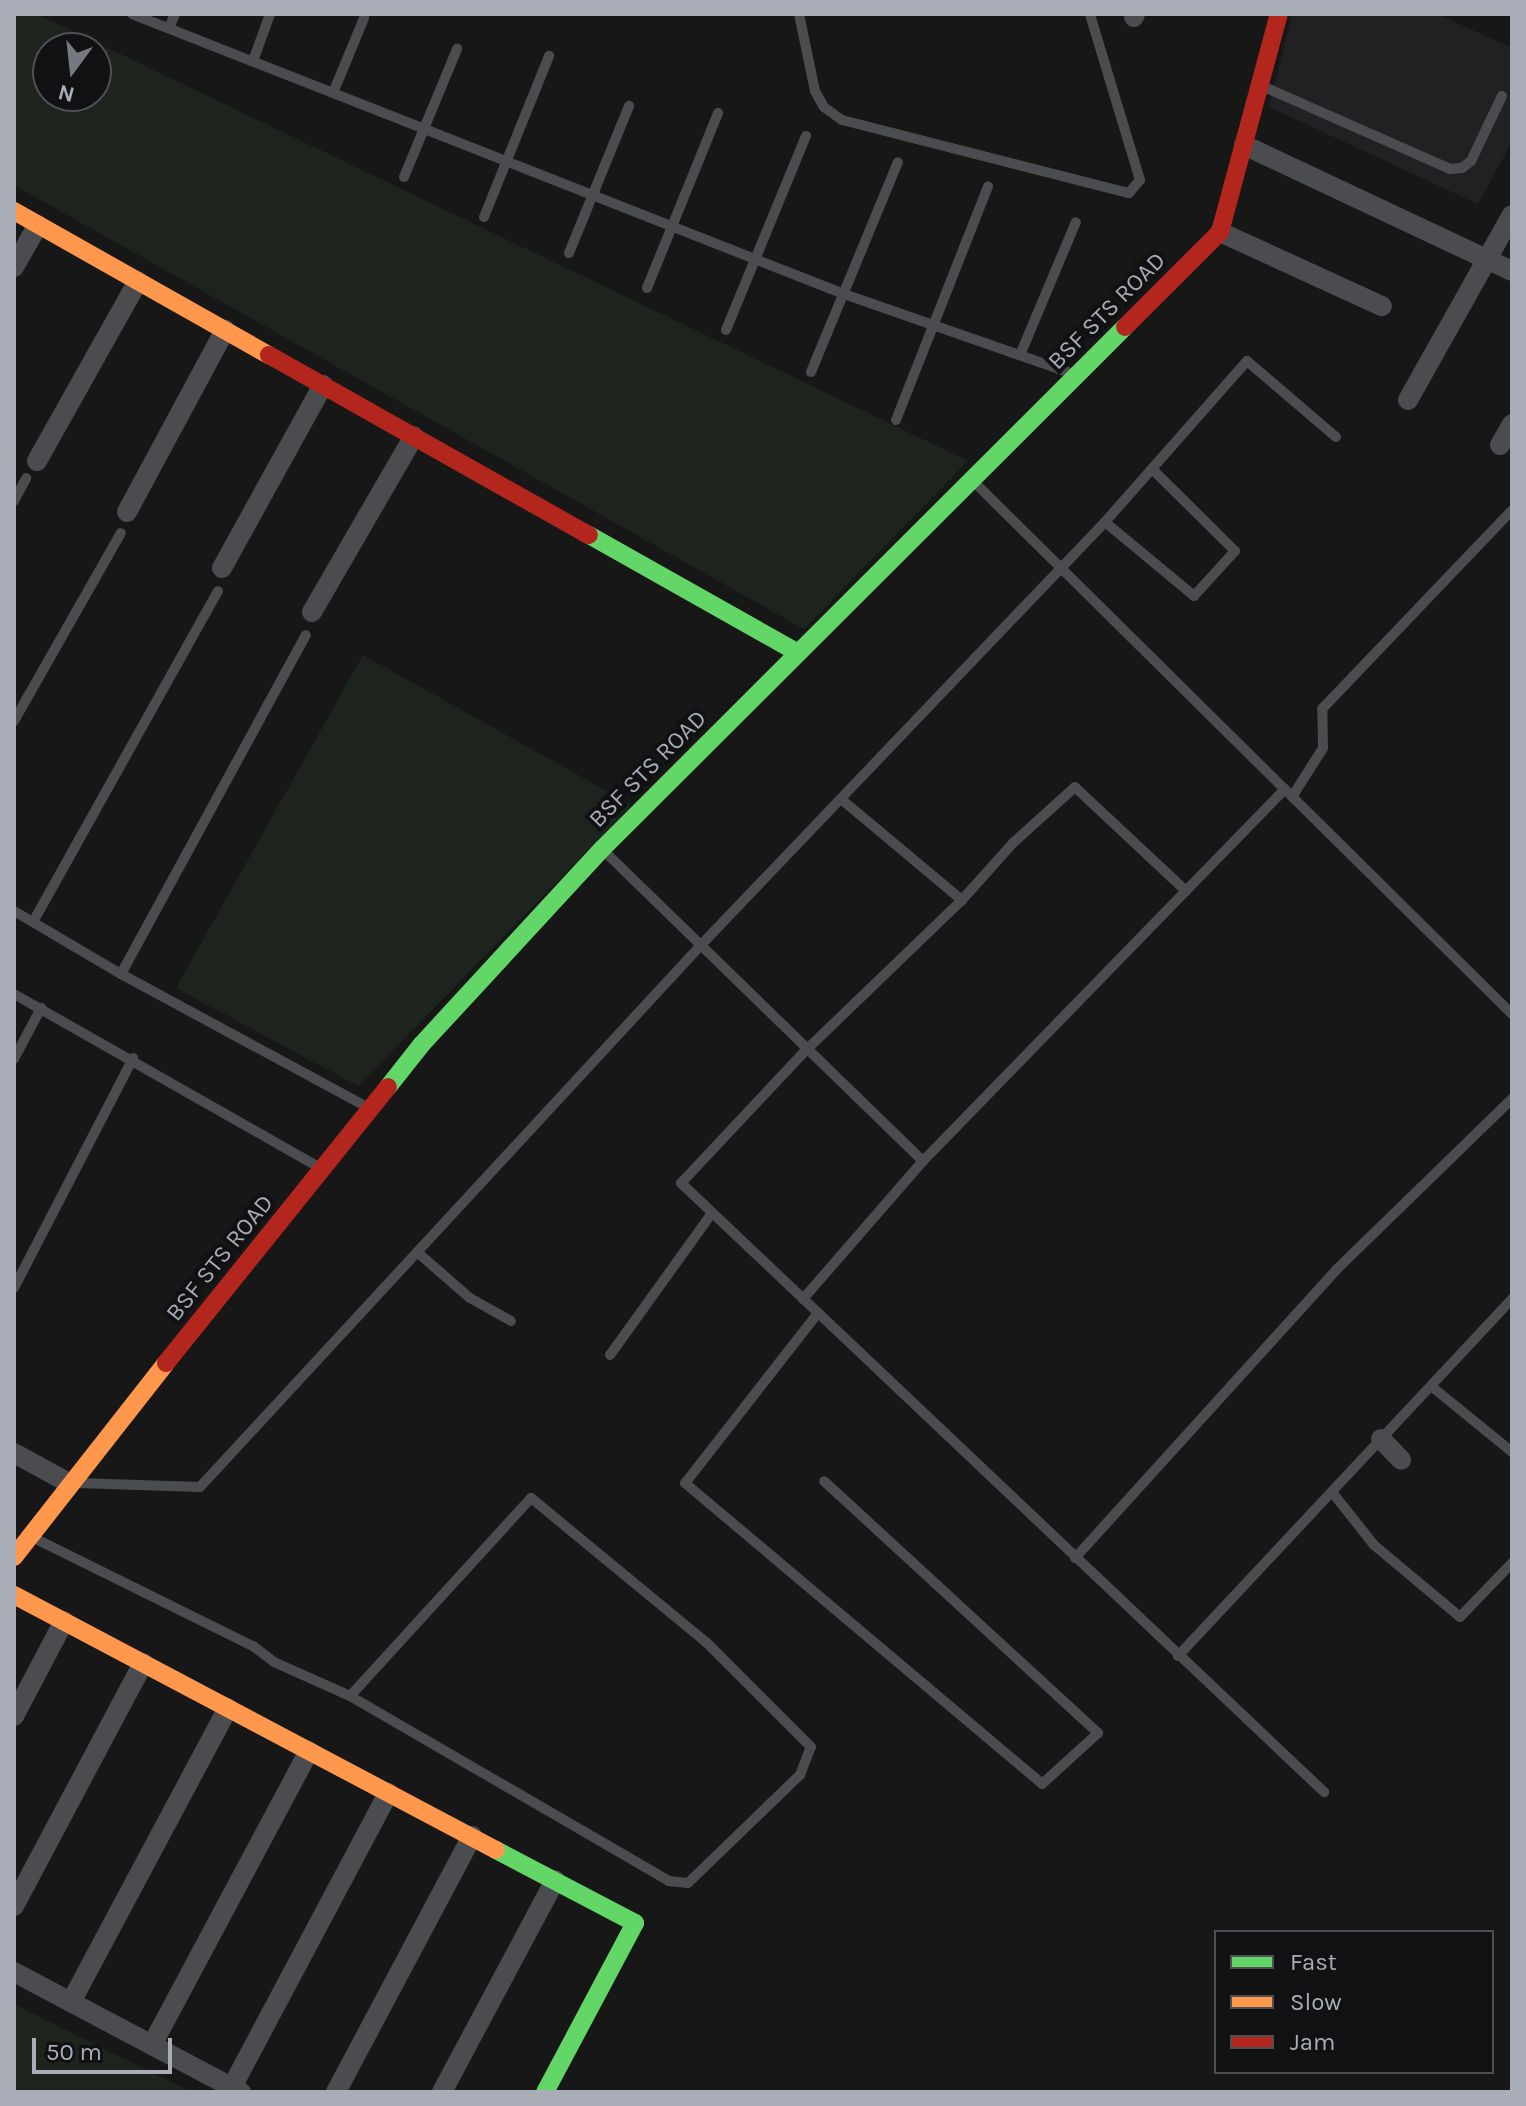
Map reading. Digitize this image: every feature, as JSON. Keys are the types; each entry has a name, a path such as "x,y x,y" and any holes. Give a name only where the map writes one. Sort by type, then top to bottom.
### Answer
{"street":[{"name":"BSF STS ROAD","path":"14,1557 69,1483 422,1044 602,849 1220,232 1279,14"},
{"path":"1244,145 1512,271"},
{"path":"14,211 798,653"},
{"path":"1408,400 1512,215"},
{"path":"14,267 38,225"},
{"path":"1220,232 1382,306"},
{"path":"32,469 138,281"},
{"path":"127,512 225,330"},
{"path":"222,568 323,385"},
{"path":"1500,445 1512,424"},
{"path":"312,612 414,436"},
{"path":"1381,1439 1401,1460"},
{"path":"14,1453 69,1483"},
{"path":"14,1595 635,1923 545,2092"},
{"path":"14,1716 64,1621"},
{"path":"14,1906 143,1663"},
{"path":"71,2002 228,1708"},
{"path":"152,2045 309,1751"},
{"path":"14,1972 236,2090 388,1793"},
{"path":"336,2092 472,1836"},
{"path":"442,2092 555,1880"}],"lane":[{"path":"132,14 844,294 1077,375"},
{"path":"169,28 175,14"},
{"path":"253,61 270,14"},
{"path":"799,14 815,91 824,107 842,120 1129,193 1140,180 1090,14"},
{"path":"333,93 364,18"},
{"path":"404,177 457,49"},
{"path":"484,217 549,56"},
{"path":"1260,85 1450,169 1462,168 1471,161 1502,96"},
{"path":"569,253 629,106"},
{"path":"647,288 718,113"},
{"path":"726,330 806,136"},
{"path":"811,372 898,162"},
{"path":"896,420 988,187"},
{"path":"1020,355 1076,222"},
{"path":"69,1483 200,1487 701,945 1105,522 1247,361 1336,437"},
{"path":"14,501 32,469"},
{"path":"1105,522 1194,596 1235,551 1152,469"},
{"path":"972,479 1512,1014"},
{"path":"803,1299 923,1161 1186,891 1289,793 1323,748 1322,709 1511,511"},
{"path":"14,721 121,533"},
{"path":"33,922 218,591"},
{"path":"121,974 306,635"},
{"path":"1186,891 1075,787 1013,843 962,900 807,1049 681,1183 1324,1792"},
{"path":"841,799 962,900"},
{"path":"602,849 923,1161"},
{"path":"14,911 121,974 369,1108"},
{"path":"14,994 133,1058 322,1169"},
{"path":"14,1059 41,1008"},
{"path":"14,1288 133,1058"},
{"path":"1075,1558 1337,1269 1512,1099"},
{"path":"610,1355 712,1213"},
{"path":"417,1252 470,1298 511,1321"},
{"path":"1178,1656 1512,1299"},
{"path":"818,1313 685,1483 1042,1784 1098,1733 824,1481"},
{"path":"1431,1386 1512,1452"},
{"path":"1332,1492 1374,1545 1460,1617 1512,1563"},
{"path":"30,1536 253,1646 274,1662 350,1696 669,1881 688,1883 800,1775 811,1747 707,1643 531,1498 350,1696"}],"shaded area":[{"path":"14,14 37,14 74,32 32,32 32,112 112,112 112,50 968,461 804,629 14,185"},
{"path":"1292,14 1437,14 1512,48 1512,142 1478,204 1269,107"},
{"path":"363,655 632,805 358,1086 176,988"},
{"path":"14,2004 191,2092 14,2092"}],"traffic: fast":[{"path":"388,1087 422,1044 602,849 1125,327"},
{"path":"589,535 798,653"},
{"path":"496,1850 635,1923 545,2092"}],"traffic: slow":[{"path":"14,211 269,355"},
{"path":"14,1557 166,1363"},
{"path":"14,1595 496,1850"}],"traffic: jam":[{"path":"1125,327 1220,232 1279,14"},
{"path":"269,355 589,535"},
{"path":"166,1363 388,1087"}]}
